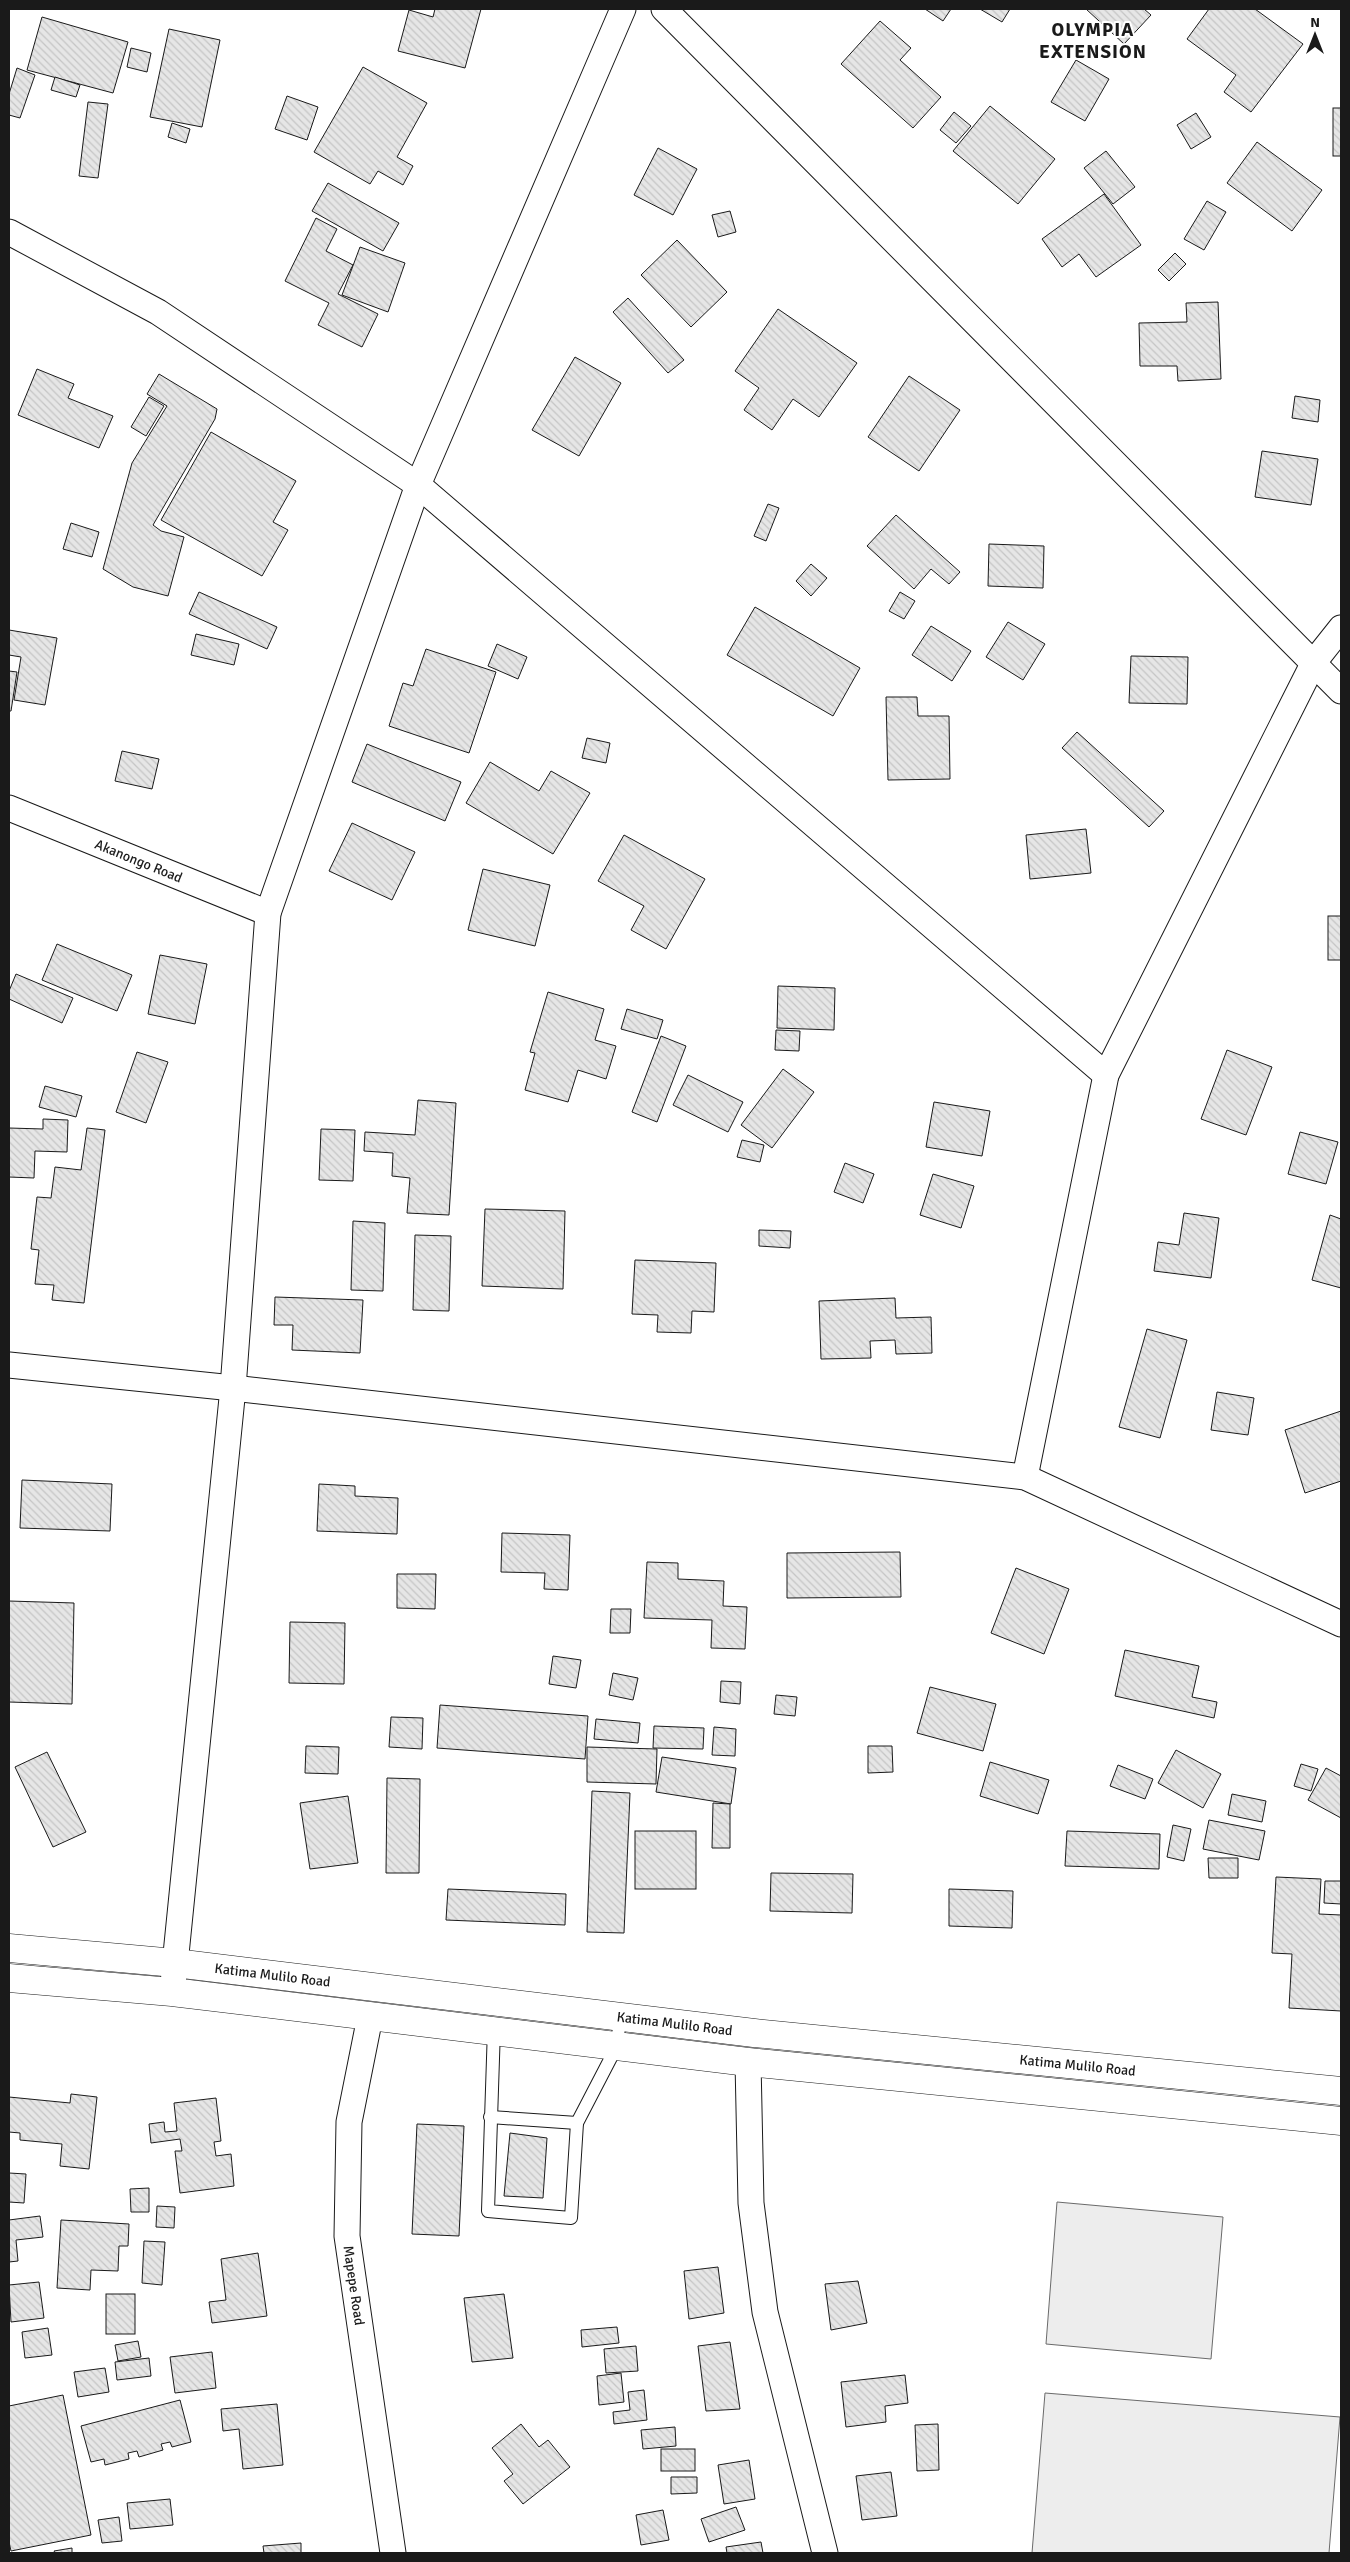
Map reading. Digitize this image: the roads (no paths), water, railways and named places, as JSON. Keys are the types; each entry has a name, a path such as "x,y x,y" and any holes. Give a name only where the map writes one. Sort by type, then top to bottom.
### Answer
{"main road":[{"name":"Katima Mulilo Road","path":"9,1948 175,1963 754,2032 1341,2091"},
{"path":"9,1978 172,1992 748,2062 1341,2121"}],"street":[{"path":"172,1992 233,1388 268,913 418,485 623,9"},
{"path":"664,9 1341,691"},
{"path":"9,232 158,312 418,485 1106,1076"},
{"path":"1025,1477 1106,1076 1314,662 1341,628"},
{"name":"Akanongo Road","path":"9,808 268,913"},
{"path":"9,1365 233,1388 1025,1477 1341,1624"},
{"name":"Mapepe Road","path":"370,2017 349,2122 347,2236 393,2553"},
{"path":"748,2062 751,2203 765,2312 825,2553"}],"lane":[{"path":"496,2002 490,2117 488,2211 571,2218 577,2124 616,2046 620,2017"},
{"path":"490,2117 577,2124"}],"district":[{"name":"OLYMPIA EXTENSION","path":"1093,41"}]}
